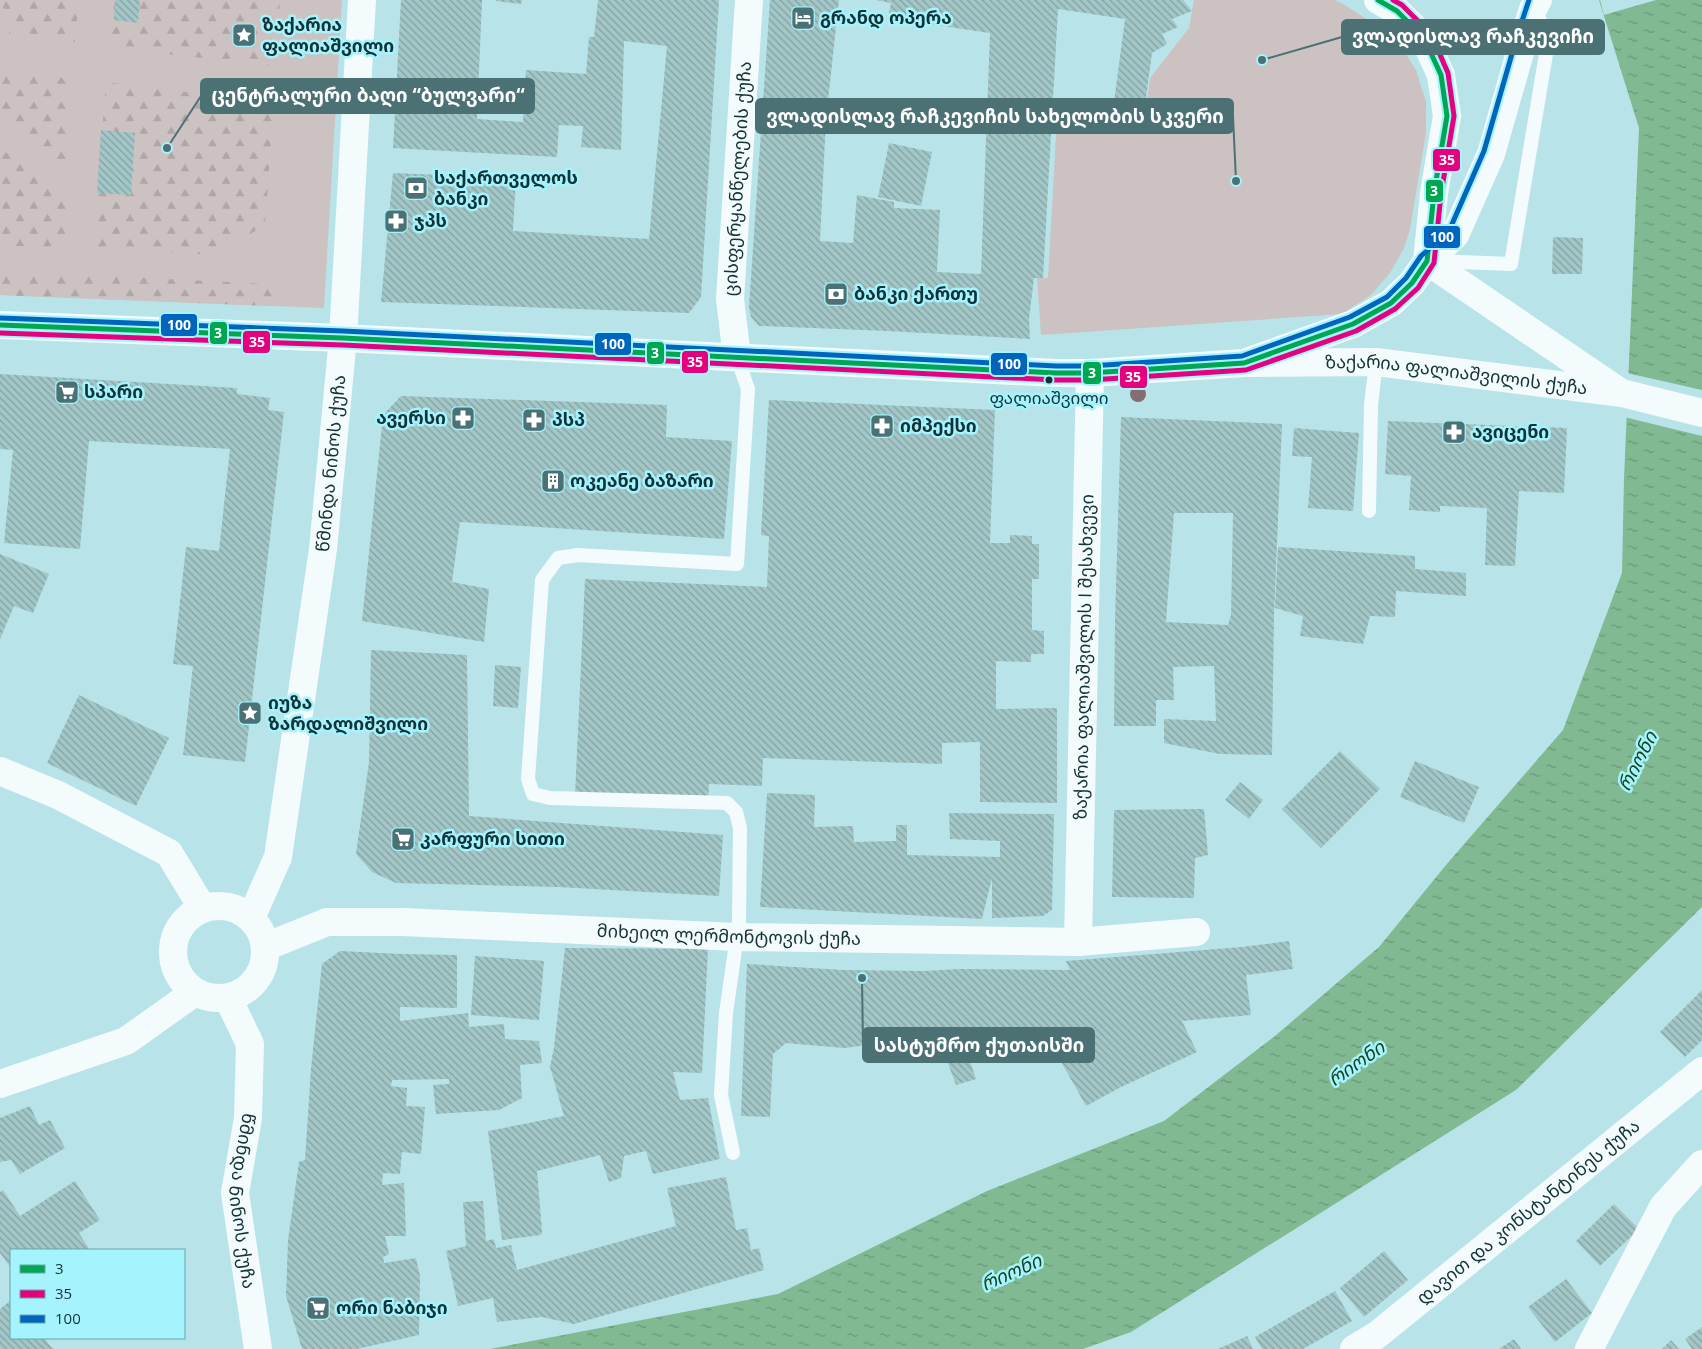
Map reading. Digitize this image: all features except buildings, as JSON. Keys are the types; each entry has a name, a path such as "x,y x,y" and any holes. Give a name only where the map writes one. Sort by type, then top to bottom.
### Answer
{"main road":[{"name":"წმინდა ნინოს ქუჩა","path":"250,918 278,857 323,549 343,338 362,0"},
{"name":"ცისფერყანწელების ქუჩა","path":"737,357 730,299 749,0"},
{"path":"1378,0 1397,11 1424,38 1441,75 1446,116 1434,193 1427,261"},
{"path":"1244,363 1310,341 1361,320 1391,303 1412,283 1427,261 1456,235 1491,154 1536,5"},
{"path":"1427,261 1622,393 1702,413"},
{"name":"ზაქარია ფალიაშვილის ქუჩა","path":"0,325 343,338 1056,373 1244,363 1376,362 1622,393"},
{"name":"ზაქარია ფალიაშვილის I შესახვევი","path":"1078,942 1090,372"},
{"path":"0,771 58,795 170,853 203,909"},
{"path":"220,905 236,909 250,918 260,932 265,947 262,969 248,988 228,998 211,998 195,992 182,981 174,966 172,948 177,931 188,917 203,909 220,905"},
{"name":"მიხეილ ლერმონტოვის ქუჩა","path":"265,947 327,922 402,922 737,936 1078,942 1196,932"},
{"path":"0,1084 126,1041 195,992"},
{"name":"წმინდა ნინოს ქუჩა","path":"228,998 250,1044 248,1118 235,1193 258,1349"},
{"name":"დავით და კონსტანტინეს ქუჩა","path":"1354,1349 1377,1335 1702,1071"},
{"path":"1589,1349 1663,1207 1702,1164"}],"lane":[{"path":"1427,261 1511,264 1549,36 1536,5"},
{"path":"733,1153 721,1095 726,1014 737,936 740,828 736,812 727,803 550,798 533,794 528,779 542,580 558,558 578,555 737,564 748,389 737,357"},
{"path":"1369,512 1371,405 1376,362"}],"green space":[{"path":"0,0 342,0 324,308 0,295"},
{"path":"0,0 79,0 75,42 9,36 9,22"},
{"path":"114,0 280,0 276,66 111,48"},
{"path":"1194,0 1334,0 1371,22 1400,45 1416,70 1426,102 1426,133 1410,229 1404,248 1390,273 1371,295 1342,314 1041,335 1037,278 1048,278 1057,117 1143,129 1150,78 1189,28"},
{"path":"3,70 72,79 67,168 0,122 0,84"},
{"path":"106,82 274,103 265,225 215,255 93,249"},
{"path":"0,148 68,198 64,249 0,245"},
{"path":"0,271 272,284 271,306 0,295"}],"water":[{"name":"რიონი","path":"1599,0 1702,0 1702,907 1516,1090 1131,1332 1083,1349 490,1349 778,1294 987,1191 1164,1121 1275,1036 1379,947 1446,865 1563,730 1622,573 1624,479 1639,128"}],"pier":[{"path":"1600,0 1656,0 1604,15"},
{"path":"1627,373 1702,390 1702,436 1624,417"}],"transit line":[{"name":"3","path":"0,325 343,338 1056,373 1090,373 1244,363 1353,324 1391,303 1412,283 1427,261 1434,193 1447,116 1441,75 1424,38 1397,11 1378,0"},
{"name":"35","path":"0,333 343,345 1056,380 1090,380 1246,370 1356,331 1395,309 1418,288 1434,263 1441,194 1454,116 1448,73 1431,34 1402,5 1393,0"},
{"name":"100","path":"0,318 343,331 1056,366 1090,366 1242,356 1350,317 1387,297 1406,278 1421,256 1449,231 1484,151 1529,0"}],"place":[{"name":"გრანდ ოპერა","path":"803,18"},
{"name":"ზაქარია ფალიაშვილი","path":"244,35"},
{"name":"ვლადისლავ რაჩკევიჩი","path":"1262,60"},
{"name":"ცენტრალური ბაღი “ბულვარი“","path":"167,148"},
{"name":"ვლადისლავ რაჩკევიჩის სახელობის სკვერი","path":"1236,181"},
{"name":"საქართველოს ბანკი","path":"416,188"},
{"name":"ჯპს","path":"396,221"},
{"name":"ბანკი ქართუ","path":"836,294"},
{"name":"ფალიაშვილი","path":"1049,380"},
{"name":"სპარი","path":"67,392"},
{"name":"ავერსი","path":"463,418"},
{"name":"პსპ","path":"534,420"},
{"name":"იმპექსი","path":"882,426"},
{"name":"ავიცენი","path":"1454,432"},
{"name":"ოკეანე ბაზარი","path":"553,481"},
{"name":"იუზა ზარდალიშვილი","path":"250,713"},
{"name":"კარფური სითი","path":"403,839"},
{"name":"სასტუმრო ქუთაისში","path":"862,978"},
{"name":"ორი ნაბიჯი","path":"318,1308"}]}
